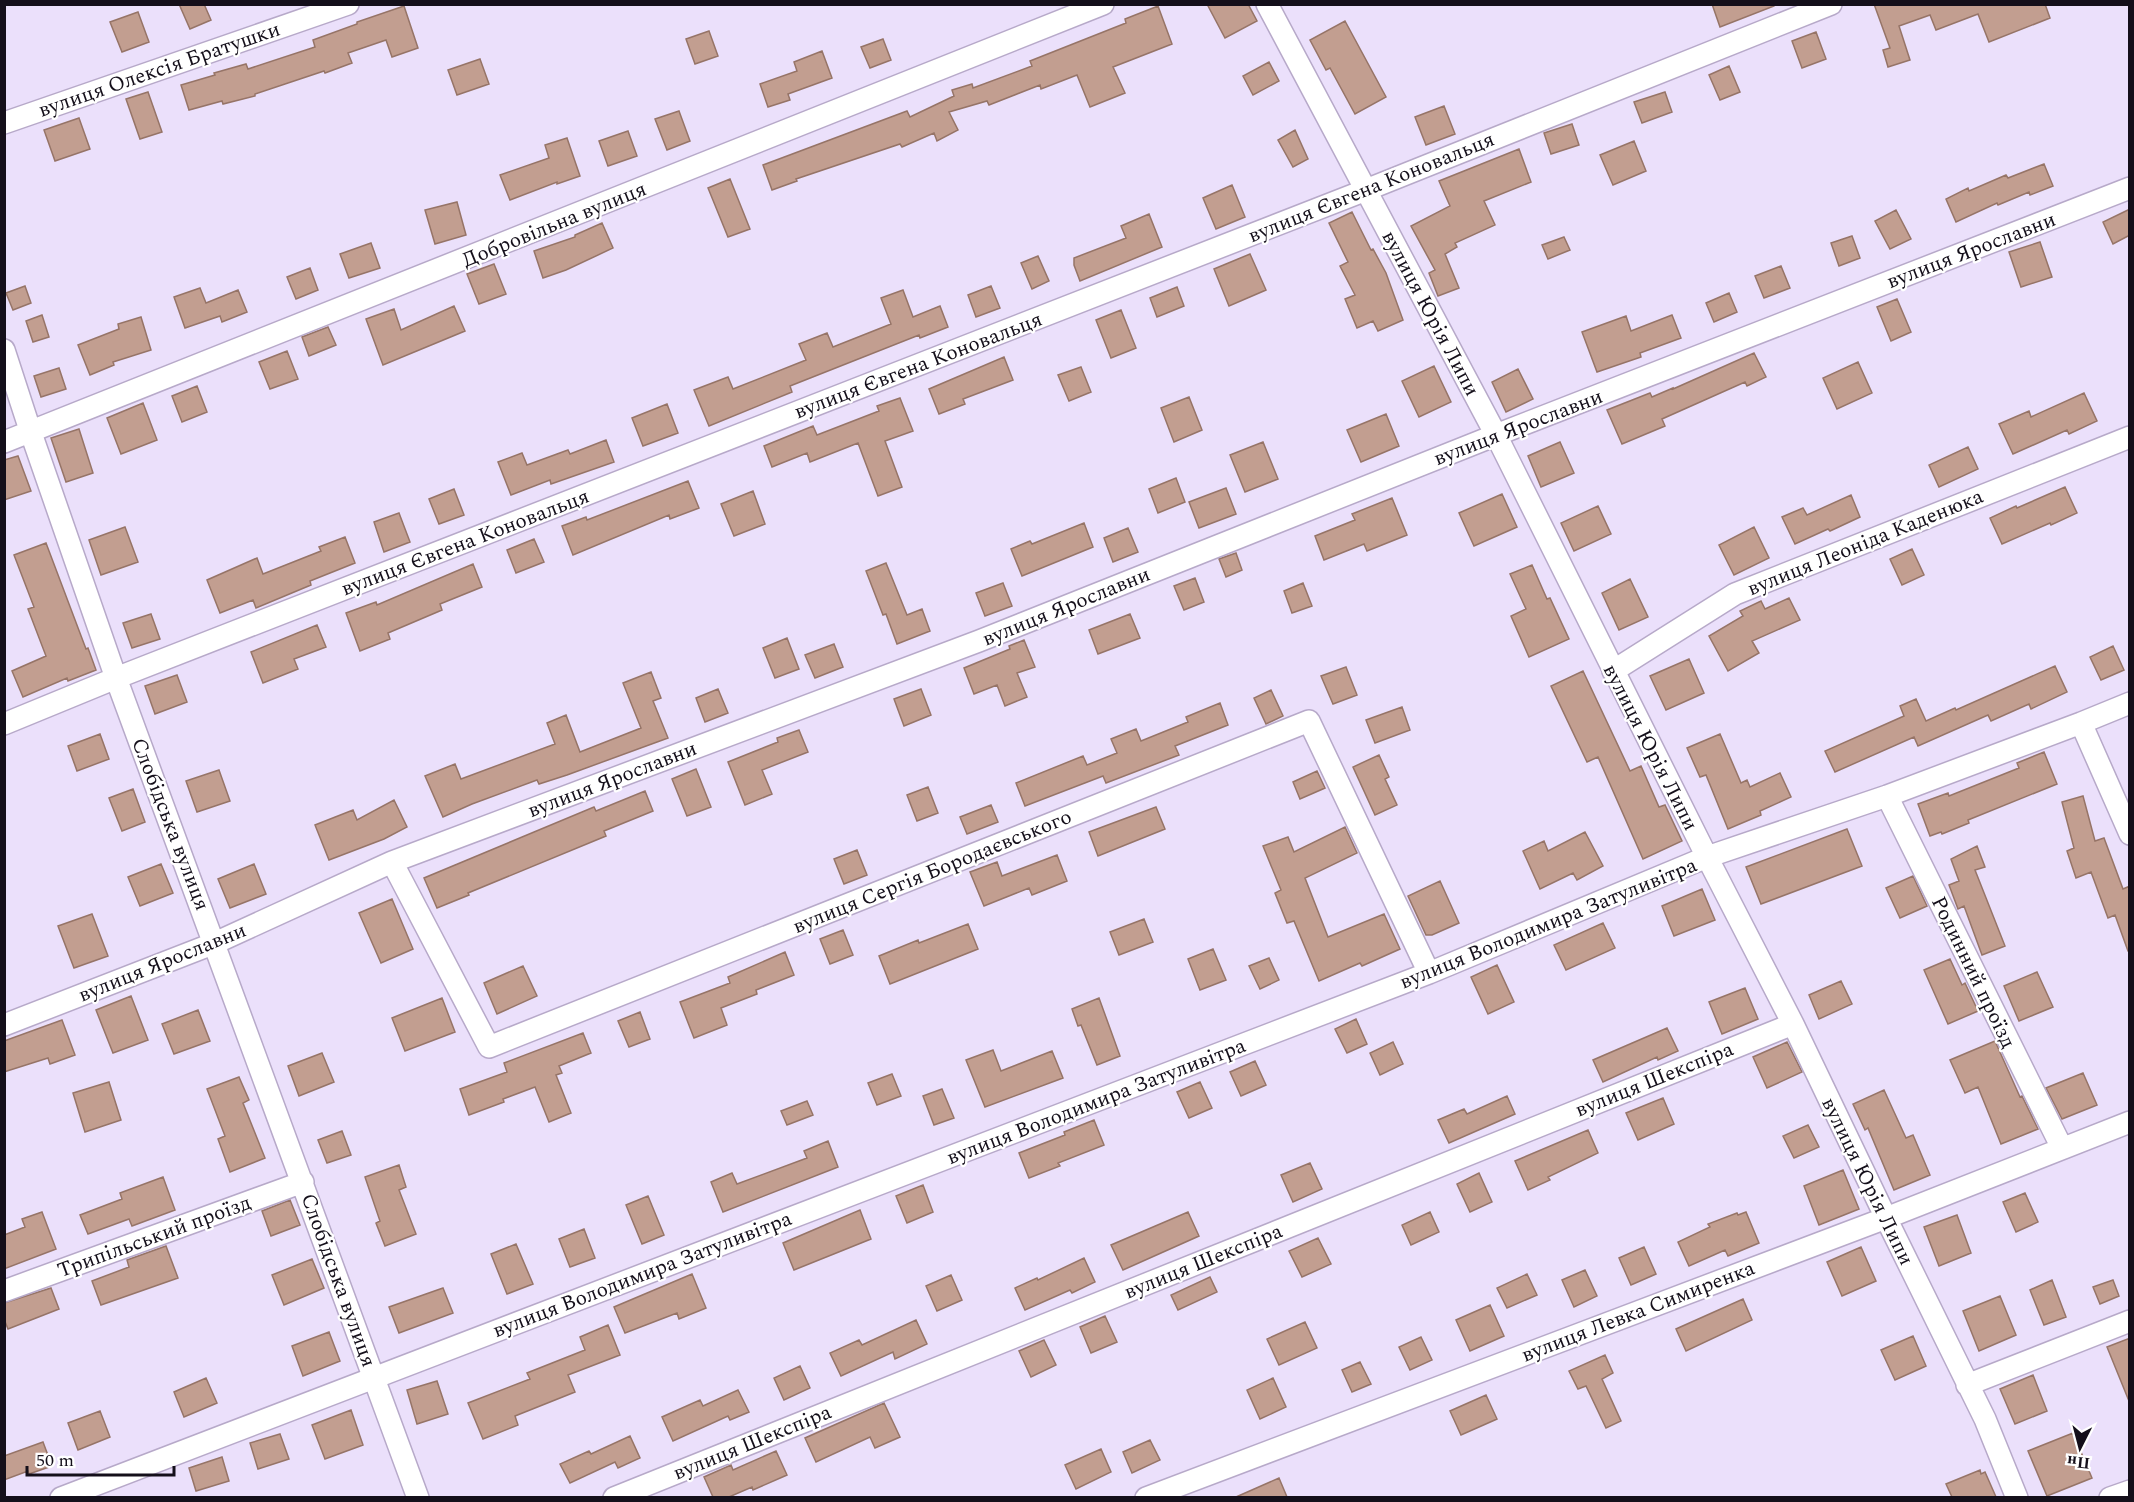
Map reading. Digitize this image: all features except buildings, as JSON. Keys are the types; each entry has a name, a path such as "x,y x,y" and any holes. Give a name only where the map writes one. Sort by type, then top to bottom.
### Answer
{"street":[{"name":"вулиця Олексія Братушки","path":"4,123 348,4"},
{"name":"Добровільна вулиця","path":"4,442 1103,4"},
{"name":"вулиця Юрія Липи","path":"1267,4 1496,435 1793,1024 1985,1419 2017,1497"},
{"name":"вулиця Євгена Коновальця","path":"4,724 116,678 1366,190 1831,4"},
{"name":"вулиця Ярославни","path":"4,1025 215,943 392,862 979,640 1496,435 2130,188"},
{"name":"Слобідська вулиця","path":"4,350 116,678 418,1497"},
{"name":"вулиця Леоніда Каденюка","path":"1613,671 1735,594 2130,437"},
{"name":"вулиця Володимира Затуливітра","path":"61,1497 1429,973 1707,857 1887,796 2130,703"},
{"name":"вулиця Сергія Бородаєвського","path":"392,862 489,1047 1309,721 1429,973"},
{"path":"2081,723 2130,834"},
{"name":"Родинний проїзд","path":"1887,796 2062,1148"},
{"name":"вулиця Шекспіра","path":"614,1497 1793,1024"},
{"name":"вулиця Левка Симиренка","path":"1146,1497 1886,1218 2130,1122"},
{"name":"Трипільський проїзд","path":"4,1291 303,1182"},
{"path":"1967,1385 2130,1321"},
{"path":"2110,1497 2130,1491"}]}
